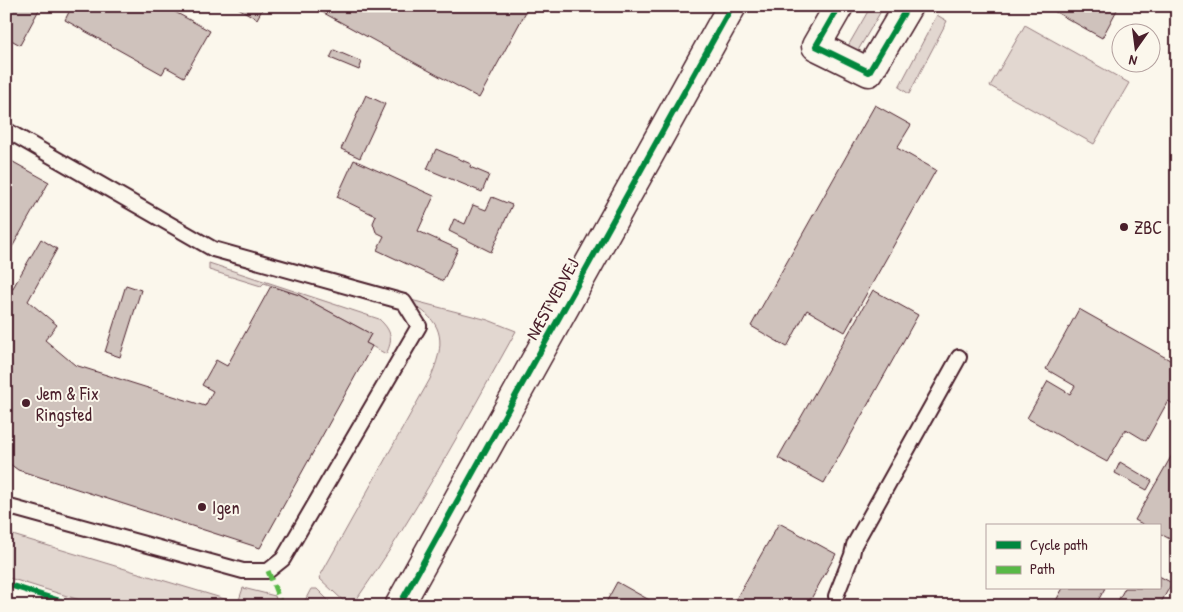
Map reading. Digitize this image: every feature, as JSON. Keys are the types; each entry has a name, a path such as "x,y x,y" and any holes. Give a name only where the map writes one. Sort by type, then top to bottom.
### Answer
{"main road":[{"name":"NÆSTVEDVEJ","path":"399,606 732,6"},
{"path":"839,6 816,46 869,72 908,6"}],"lane":[{"path":"6,130 212,249 404,302 419,326 283,559 268,571 243,571 6,506"},
{"path":"836,596 854,545 959,356"}],"shaded area":[{"path":"871,6 884,6 857,52 848,46"},
{"path":"937,15 947,21 909,94 899,87"},
{"path":"1025,25 1129,83 1094,144 990,86"},
{"path":"209,263 379,319 390,335 390,344 386,354 366,343 371,334 299,295 264,283 261,286 209,270"},
{"path":"411,300 488,320 516,331 458,436 417,505 375,573 352,606 349,606 319,578 430,379 439,353 440,344 437,328 432,320 413,304"},
{"path":"6,533 238,603 243,588 275,596 278,606 99,606 6,577"},
{"path":"311,589 317,589 334,606 302,606"}],"building":[{"path":"6,6 41,6 20,45 6,37"},
{"path":"72,6 164,6 210,31 184,77 166,67 162,74 65,20"},
{"path":"235,6 264,6 257,19"},
{"path":"311,6 529,6 479,98"},
{"path":"1045,6 1119,6 1102,38"},
{"path":"334,50 362,62 359,70 330,58"},
{"path":"366,95 385,104 360,158 341,149"},
{"path":"875,105 911,125 897,148 936,170 845,332 807,310 787,347 751,326"},
{"path":"436,149 471,164 470,167 489,175 482,192 427,169"},
{"path":"6,158 49,182 6,258"},
{"path":"354,160 434,196 418,231 458,249 443,281 377,250 384,236 376,232 373,223 376,216 337,197"},
{"path":"492,197 512,205 491,252 449,231 454,219 465,224 473,205 486,210"},
{"path":"41,239 57,249 28,301 57,325 45,340 75,365 205,406 213,391 202,385 216,360 227,366 271,286 299,295 371,334 366,343 372,346 260,548 18,470 6,461 6,300"},
{"path":"126,285 141,290 120,357 105,352"},
{"path":"873,290 918,315 824,483 778,458"},
{"path":"1079,309 1177,364 1177,406 1168,401 1146,441 1126,429 1107,462 1027,418 1048,381 1070,394 1075,386 1046,369"},
{"path":"1172,455 1177,458 1177,543 1160,534 1160,524 1142,524 1135,520"},
{"path":"1120,462 1152,481 1147,490 1115,473"},
{"path":"779,523 836,554 807,606 732,606"},
{"path":"1160,577 1172,583 1159,606 1115,606 1124,590 1160,590"},
{"path":"617,582 660,606 604,606"},
{"path":"1062,590 1104,590 1095,606 1053,606"}],"marked path":[{"path":"268,571 282,606"}],"cycle path":[{"path":"399,606 732,6"},
{"path":"839,6 816,46 869,72 908,6"},
{"path":"6,584 76,606"}],"place":[{"name":"ZBC","path":"1124,227"},
{"name":"Jem & Fix Ringsted","path":"26,403"},
{"name":"Igen","path":"202,507"}]}
